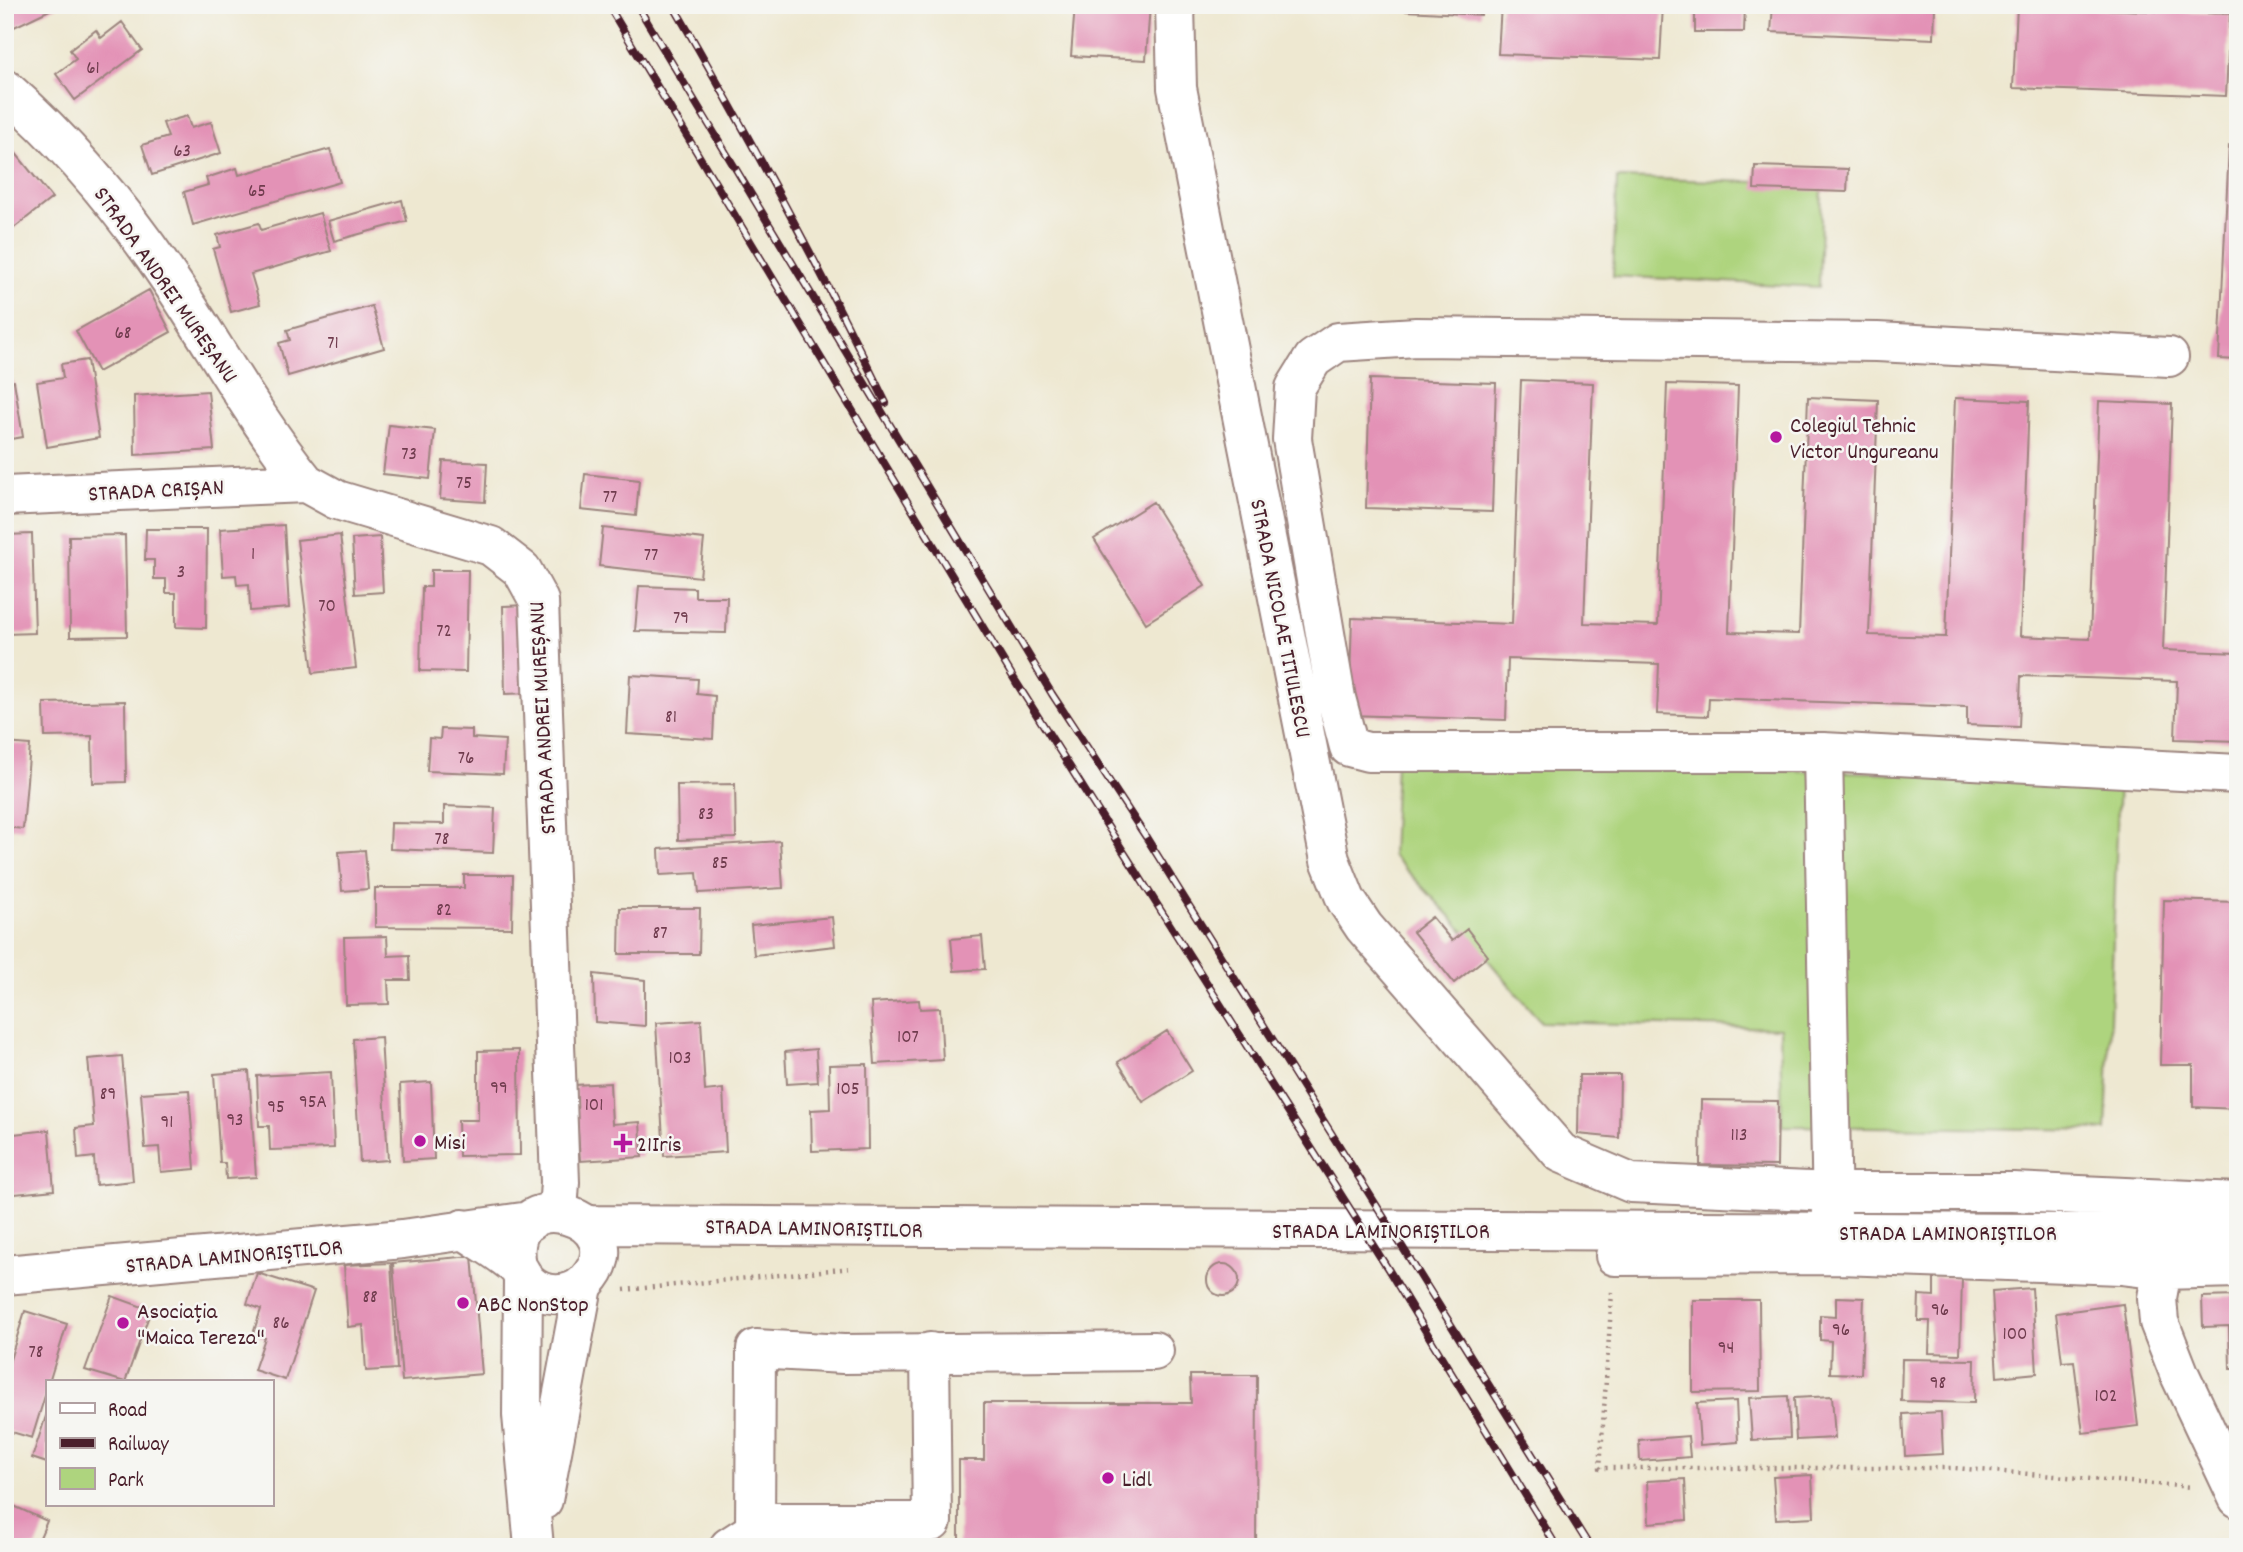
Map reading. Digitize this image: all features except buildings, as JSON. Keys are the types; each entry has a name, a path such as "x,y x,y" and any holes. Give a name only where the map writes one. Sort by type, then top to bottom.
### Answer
{"street":[{"name":"STRADA NICOLAE TITULESCU","path":"1175,5 1177,88 1330,860 1346,900 1364,927 1561,1153 1631,1182 1832,1192"},
{"name":"STRADA ANDREI MUREȘANU","path":"5,89 30,110 112,199 173,284 306,483 337,500 491,546 523,570 539,601 570,1229"},
{"path":"2169,357 1877,342 1416,337 1338,342 1312,359 1295,388 1292,439 1336,698 1349,747 1368,752 1823,752 2238,774"},
{"name":"STRADA CRIȘAN","path":"5,496 306,483"},
{"path":"1823,752 1833,1231"},
{"path":"1832,1192 2013,1192 2238,1202"},
{"name":"STRADA LAMINORIȘTILOR","path":"5,1276 403,1239 463,1229 570,1229 641,1225 2238,1234"},
{"path":"463,1229 520,1272 532,1287 556,1295 570,1293 570,1229"},
{"path":"534,1547 522,1415 520,1272 517,1242 570,1229"},
{"path":"534,1547 570,1229"},
{"path":"1615,1256 1840,1255 2121,1265 2162,1270 2238,1268"},
{"path":"2162,1270 2157,1298 2159,1322 2179,1373 2236,1494"},
{"path":"742,1539 756,1349 843,1354 1154,1351"},
{"path":"742,1539 768,1522 932,1522 930,1352"}],"path":[{"path":"1615,1256 1600,1468 1954,1468 2236,1494"}],"green space":[{"path":"1617,178 1822,184 1819,287 1613,276"},
{"path":"1396,762 2119,778 2106,1130 1782,1126 1780,1028 1541,1022 1453,919 1392,855"}],"railway":[{"path":"608,5 1016,682 1388,1269 1557,1547"},
{"path":"637,5 1052,694 1146,837 1590,1547"},
{"path":"673,5 783,202 886,403"}],"place":[{"name":"Colegiul Tehnic Victor Ungureanu","path":"1776,437"},
{"name":"Misi","path":"420,1141"},
{"name":"21Iris","path":"623,1143"},
{"name":"ABC NonStop","path":"463,1303"},
{"name":"Asociația \"Maica Tereza\"","path":"123,1323"},
{"name":"Lidl","path":"1108,1478"}]}
